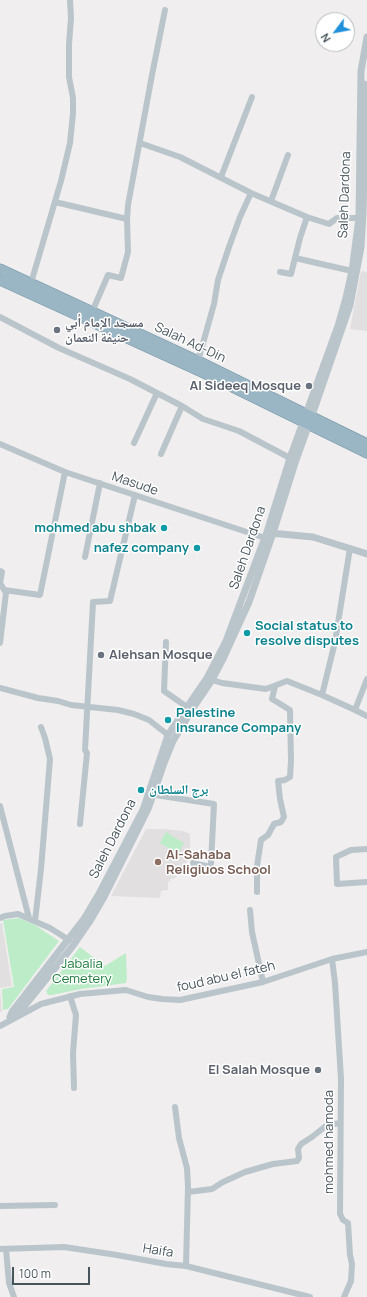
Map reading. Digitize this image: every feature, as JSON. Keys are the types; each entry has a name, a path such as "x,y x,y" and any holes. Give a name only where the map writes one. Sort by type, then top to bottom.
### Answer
{"highway":[{"name":"Salah Ad-Din","path":"0,269 198,361 308,419 367,453"},
{"name":"Salah Ad-Din","path":"0,280 206,374 367,444"}],"street":[{"path":"31,283 55,202 70,143 73,98 69,77 71,18 70,0"},
{"path":"92,312 108,275 121,278 128,252 127,219 165,10"},
{"name":"Saleh Dardona","path":"0,1030 12,1012 84,919 100,892 143,810 173,741 210,679 296,460 338,326 352,271 358,218 360,71 367,37"},
{"name":"Saleh Dardona","path":"268,534 290,458 308,419 350,305 361,247 364,206 364,83 367,61"},
{"path":"221,177 252,97"},
{"path":"140,143 180,157 251,193 307,217 329,224 337,218 358,218"},
{"path":"271,201 288,155"},
{"path":"198,361 214,304 218,280 240,217 251,193"},
{"path":"55,202 127,219"},
{"path":"280,272 291,274 307,217"},
{"path":"295,258 352,271"},
{"path":"0,317 59,348 130,379 182,406 203,420 239,431 290,458"},
{"path":"134,443 157,393"},
{"path":"162,454 182,406"},
{"name":"Masude","path":"0,444 64,472 135,495 268,534"},
{"path":"4,590 40,595 64,472"},
{"path":"85,556 100,483"},
{"path":"80,824 87,753 85,750 93,602 110,601 135,495"},
{"path":"268,534 313,537 367,554"},
{"path":"322,695 335,642 350,548"},
{"path":"0,572 2,572 0,583 6,593 0,643"},
{"path":"166,642 164,691 187,707"},
{"path":"210,679 222,683 266,689 287,682 322,695 367,716"},
{"name":"Saleh Dardona","path":"8,1020 18,1014 72,947 90,921 142,822 168,735 187,707 210,679"},
{"path":"355,710 367,679"},
{"path":"257,892 257,866 261,840 268,835 274,824 281,822 284,817 278,781 285,780 290,777 290,710 272,699 275,686"},
{"path":"0,688 38,698 87,708 118,710 134,714 149,720 168,735"},
{"path":"35,921 41,870 50,759 41,726"},
{"path":"151,794 214,804 212,862 210,867 193,863"},
{"path":"0,806 29,918"},
{"path":"367,849 350,850 336,857 337,884 367,882"},
{"path":"250,910 252,932 263,982"},
{"path":"0,918 18,914 50,928 69,940"},
{"name":"foud abu el fateh","path":"0,1026 8,1020 41,1004 70,996 126,990 148,997 180,1000 263,982 332,960 367,952"},
{"name":"mohmed hamoda","path":"332,960 335,982 341,1078 340,1214 343,1220 348,1223 352,1264 350,1281 344,1297"},
{"path":"70,996 76,1014 73,1053 74,1088"},
{"path":"175,1107 179,1138 187,1168 188,1192 186,1266"},
{"path":"188,1192 212,1189 245,1172 273,1164 297,1161 299,1158 298,1149 301,1144 327,1126 340,1123"},
{"path":"0,1206 55,1205"},
{"name":"Haifa","path":"3,1249 64,1247 117,1255 186,1266 310,1297"},
{"path":"3,1249 9,1283 14,1297"}],"shaded area":[{"path":"361,271 367,272 367,331 350,329"},
{"name":"Al-Sahaba Religiuos School","path":"146,829 183,831 190,834 190,858 175,878 170,879 168,882 168,890 161,891 160,898 111,896"},
{"path":"2,923 12,986 0,988 0,924"},
{"path":"0,988 2,1012 0,1012"}],"green space":[{"path":"166,832 184,843 178,854 160,843"},
{"name":"Jabalia Cemetery","path":"19,918 35,925 59,941 8,1009 3,1010 2,989 14,987 3,920"},
{"name":"Jabalia Cemetery","path":"80,947 105,966 126,953 126,983 48,995 46,991"}],"place":[{"name":"مسجد الإمام أبي حنيفة النعمان","path":"57,330"},
{"name":"Al Sideeq Mosque","path":"309,386"},
{"name":"mohmed abu shbak","path":"164,528"},
{"name":"nafez company","path":"197,548"},
{"name":"Social status to resolve disputes","path":"247,633"},
{"name":"Alehsan Mosque","path":"101,655"},
{"name":"Palestine Insurance Company","path":"168,720"},
{"name":"برج السلطان","path":"141,790"},
{"name":"Al-Sahaba Religiuos School","path":"158,862"},
{"name":"El Salah Mosque","path":"318,1070"}]}
